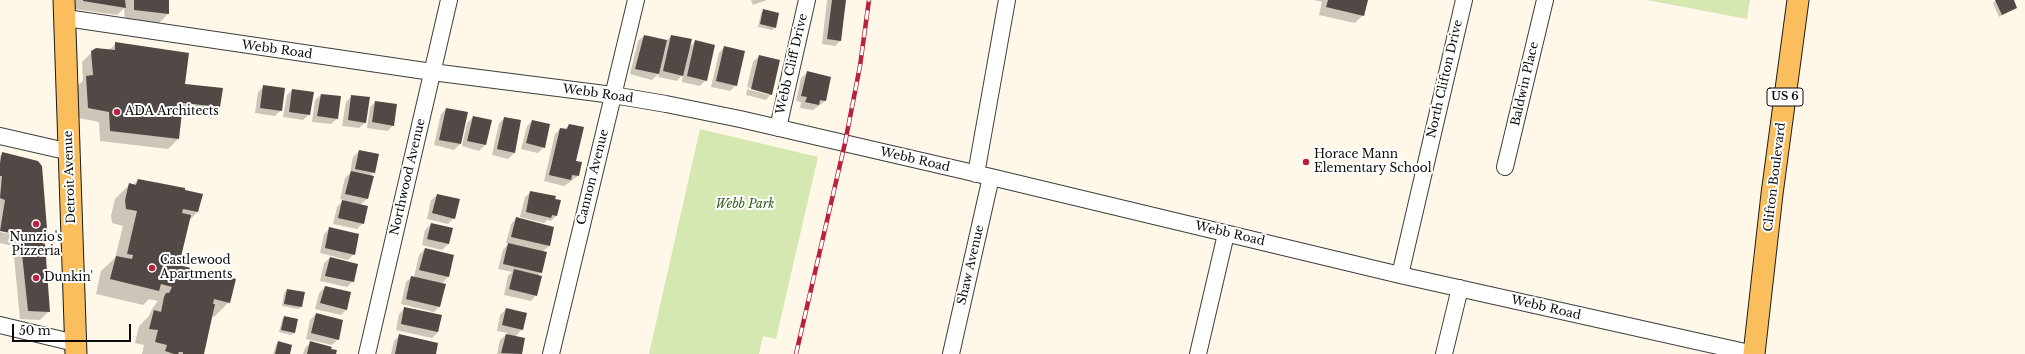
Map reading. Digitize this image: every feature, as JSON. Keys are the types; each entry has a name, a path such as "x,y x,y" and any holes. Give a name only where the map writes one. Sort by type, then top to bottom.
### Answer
{"main road":[{"name":"Clifton Boulevard","path":"1754,354 1772,194 1798,0"},
{"name":"Detroit Avenue","path":"65,9 75,348"}],"street":[{"name":"Northwood Avenue","path":"367,354 449,0"},
{"name":"Cannon Avenue","path":"550,354 636,0"},
{"name":"Webb Cliff Drive","path":"778,128 807,0"},
{"name":"Shaw Avenue","path":"951,354 984,175 1007,0"},
{"name":"North Clifton Drive","path":"1400,275 1464,0"},
{"name":"Baldwin Place","path":"1505,167 1545,0"},
{"name":"Webb Road","path":"65,9 432,72 613,95 666,104 984,175 1400,275 1754,354"},
{"path":"0,136 70,152"},
{"path":"1198,354 1226,234"},
{"path":"1444,354 1460,288"},
{"path":"0,325 75,348"}],"green space":[{"path":"1647,0 1750,0 1747,19"},
{"name":"Webb Park","path":"700,129 818,157 776,339 763,336 759,354 649,354"}],"building":[{"path":"125,0 126,8 83,1"},
{"path":"134,0 169,0 169,14 134,10"},
{"path":"832,0 846,0 841,41 827,39"},
{"path":"1328,0 1368,0 1364,16 1326,7"},
{"path":"1995,0 2014,0 2017,8 2002,15"},
{"path":"763,9 779,13 776,28 760,24"},
{"path":"644,35 667,40 659,74 635,69"},
{"path":"671,35 692,39 683,76 663,71"},
{"path":"695,40 715,45 707,81 687,76"},
{"path":"115,42 189,53 185,84 223,88 220,107 183,103 179,139 110,131 109,112 88,108 86,76 93,75 91,51 96,48 115,50"},
{"path":"724,46 745,51 737,86 716,81"},
{"path":"759,55 780,60 772,95 751,89"},
{"path":"807,71 831,77 826,101 820,100 819,105 805,102 807,97 801,96"},
{"path":"263,85 285,88 282,111 260,108"},
{"path":"292,89 314,92 310,115 289,112"},
{"path":"321,94 341,96 338,119 317,116"},
{"path":"351,95 370,97 366,123 348,120"},
{"path":"375,101 397,104 394,126 372,122"},
{"path":"446,108 468,112 461,144 439,140"},
{"path":"473,116 492,120 486,145 467,141"},
{"path":"504,117 521,120 515,153 497,149"},
{"path":"532,120 550,124 545,148 526,143"},
{"path":"569,124 584,127 576,161 582,162 579,176 572,175 571,180 549,175 560,128 567,129"},
{"path":"359,150 379,154 375,173 355,169"},
{"path":"2,152 38,161 42,166 48,241 0,231 5,200 0,198 2,176 0,176 0,163"},
{"path":"351,171 374,176 368,199 345,194"},
{"name":"Castlewood Apartments","path":"138,179 185,188 185,190 203,194 198,212 183,209 182,213 191,215 179,265 202,271 201,274 219,278 220,275 236,279 230,303 214,299 213,304 215,304 204,354 183,354 183,352 179,352 178,354 174,354 165,351 167,345 155,342 158,330 149,329 154,310 161,312 164,297 166,293 169,293 172,287 161,284 159,291 110,279 116,256 132,259 133,255 127,254 137,211 126,209 125,200 129,183 136,185"},
{"path":"530,191 556,196 555,199 561,200 557,216 552,215 551,218 526,212"},
{"path":"437,194 460,199 455,219 432,213"},
{"path":"342,200 368,206 364,224 338,218"},
{"path":"516,217 554,227 550,246 511,237"},
{"path":"431,223 453,228 449,244 427,239"},
{"path":"329,227 359,234 355,255 325,248"},
{"name":"Dunkin'","path":"20,235 45,244 50,312 28,311"},
{"path":"508,243 547,252 542,273 503,264"},
{"path":"425,248 454,255 449,277 419,270"},
{"path":"330,257 358,264 354,282 325,276"},
{"path":"514,269 542,276 537,296 509,289"},
{"path":"411,276 446,284 440,307 406,299"},
{"path":"325,286 351,292 347,310 320,303"},
{"path":"287,289 305,292 302,307 284,304"},
{"path":"404,307 442,315 438,332 401,324"},
{"path":"506,308 527,313 523,330 502,325"},
{"path":"316,313 343,320 339,340 311,333"},
{"path":"284,316 298,319 295,333 281,330"},
{"path":"399,334 438,343 436,354 395,354"},
{"path":"506,334 525,338 522,354 501,353"},
{"path":"278,341 292,345 290,354 275,354"},
{"path":"310,341 332,347 331,349 337,350 336,354 307,354"}],"railway":[{"path":"796,354 845,143 860,66 869,0"}],"place":[{"name":"ADA Architects","path":"117,112"},
{"name":"Horace Mann Elementary School","path":"1306,162"},
{"name":"Nunzio's Pizzeria","path":"36,224"},
{"name":"Castlewood Apartments","path":"152,268"},
{"name":"Dunkin'","path":"36,278"}]}
